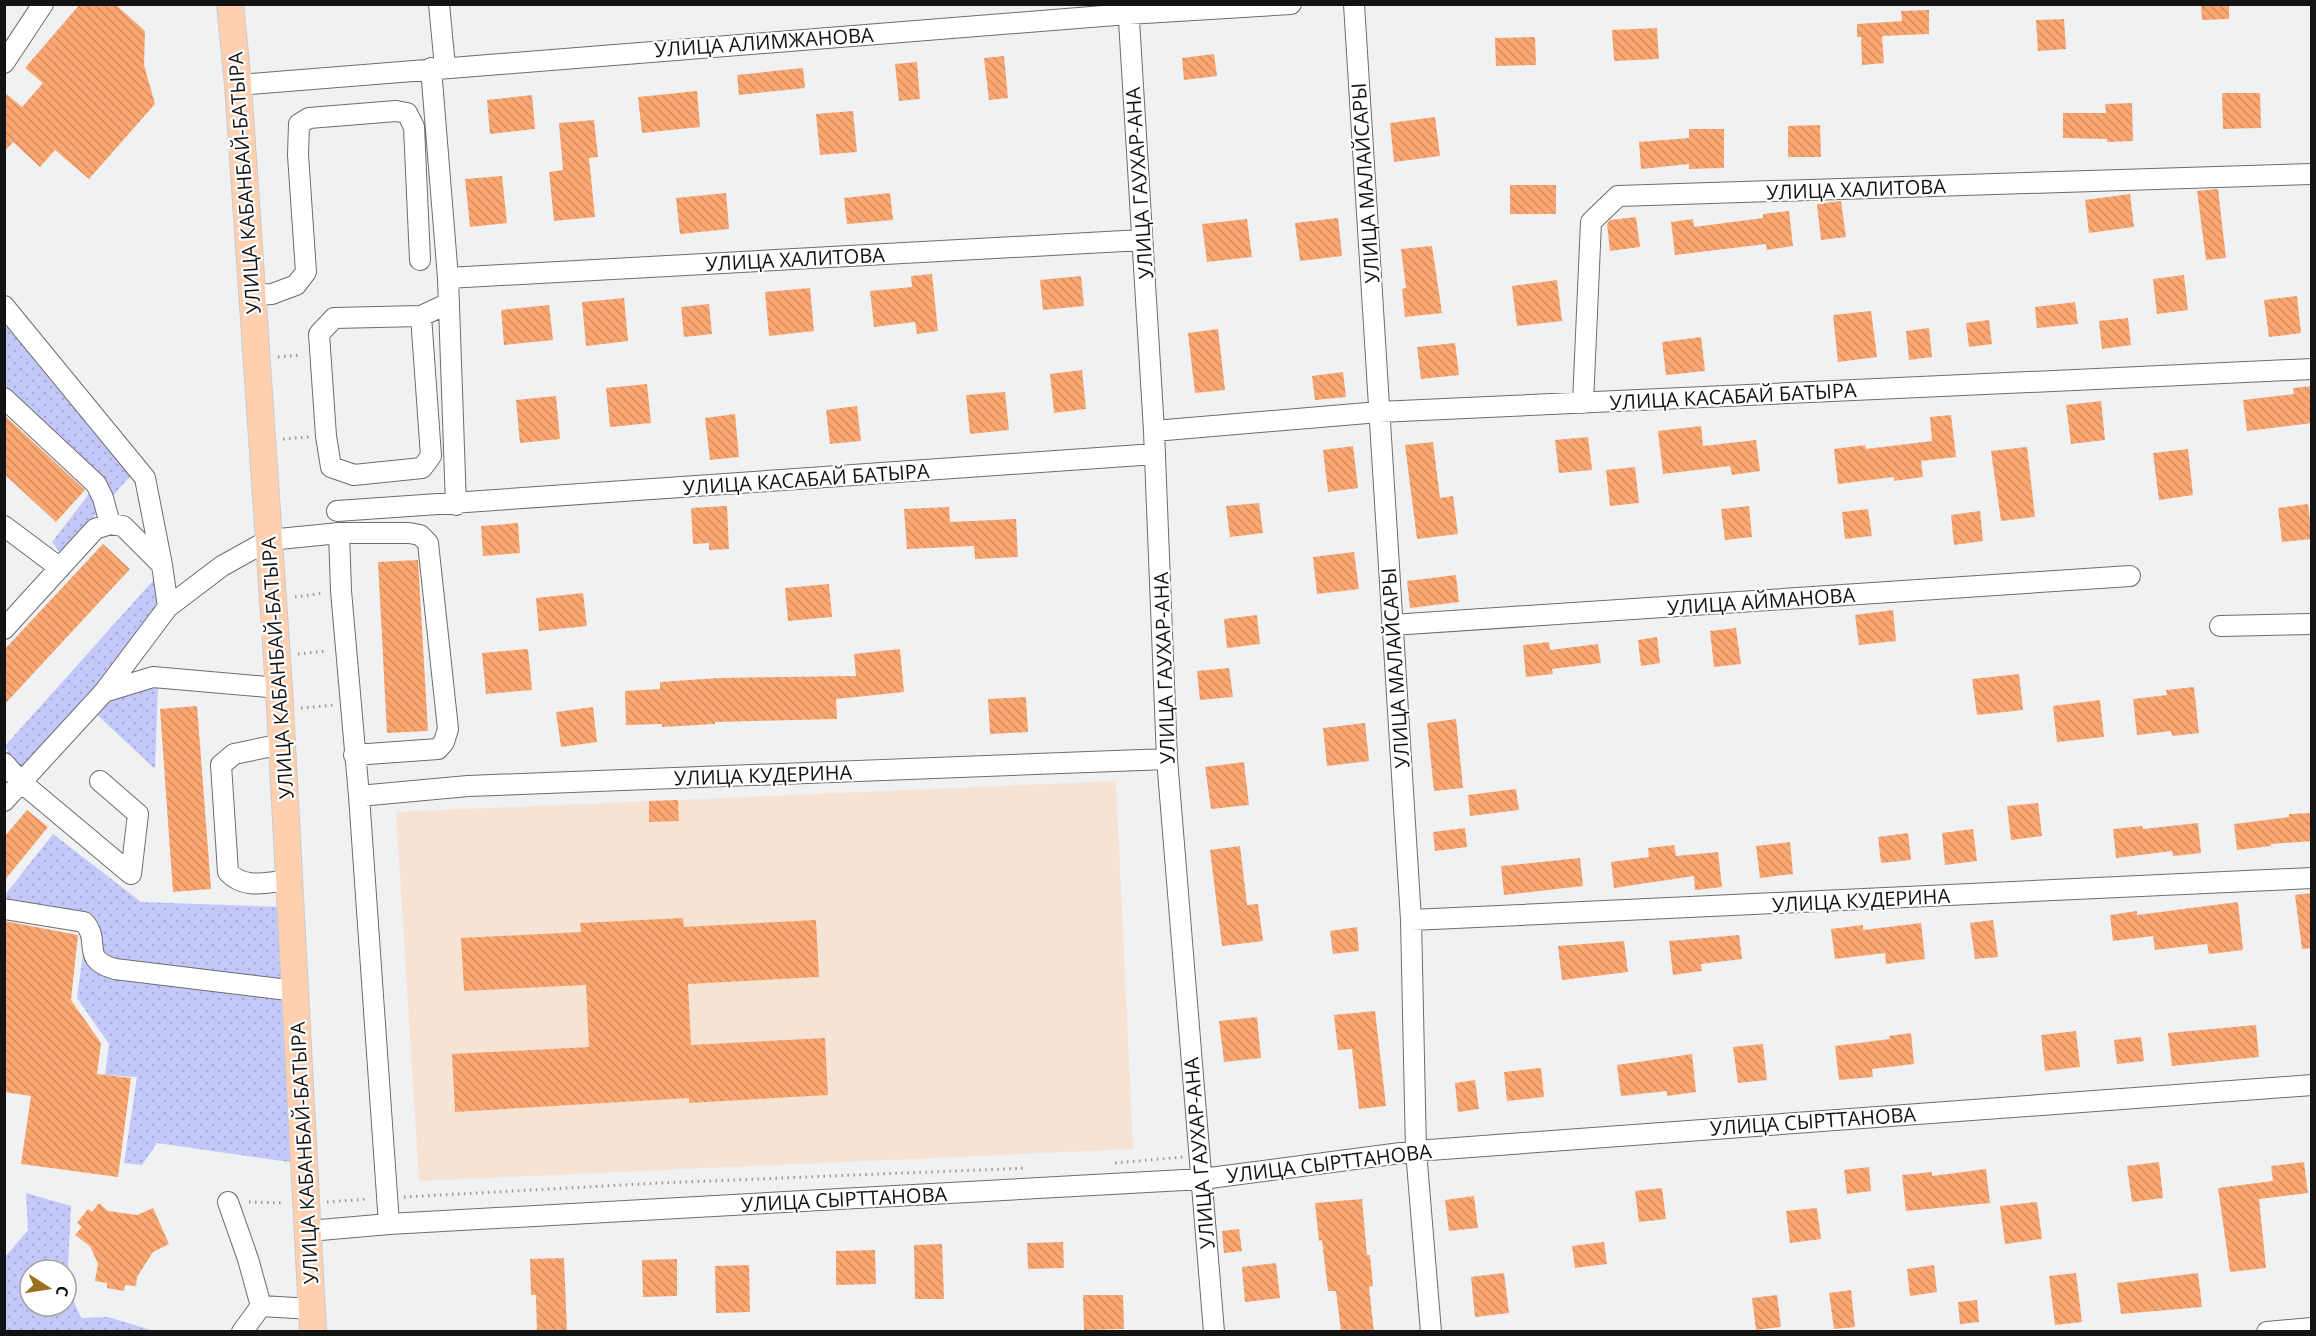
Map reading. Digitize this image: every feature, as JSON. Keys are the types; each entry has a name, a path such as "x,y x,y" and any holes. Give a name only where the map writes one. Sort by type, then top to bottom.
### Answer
{"main road":[{"name":"УЛИЦА КАБАНБАЙ-БАТЫРА","path":"230,4 238,85 280,699 313,1320"}],"street":[{"path":"4,63 43,4"},
{"path":"439,4 438,67 456,505"},
{"name":"УЛИЦА АЛИМЖАНОВА","path":"238,85 1128,9 1291,4"},
{"name":"УЛИЦА МАЛАЙСАРЫ","path":"1354,4 1411,920 1416,1150 1431,1332"},
{"name":"УЛИЦА ГАУХАР-АНА","path":"1128,9 1154,431 1167,759 1214,1332"},
{"path":"252,295 272,294 296,285 306,272 298,155 299,124 309,118 396,111 407,113 414,127 420,260"},
{"name":"УЛИЦА ХАЛИТОВА","path":"1583,403 1592,222 1618,196 2312,174"},
{"name":"УЛИЦА ХАЛИТОВА","path":"448,278 1142,240"},
{"path":"421,316 431,456 422,468 354,475 332,467 326,436 319,334 334,318 421,316 449,303"},
{"path":"4,306 145,478 168,608"},
{"name":"УЛИЦА КАСАБАЙ БАТЫРА","path":"1154,431 1379,412 2312,369"},
{"path":"4,398 96,484 104,498 110,524"},
{"name":"УЛИЦА КАСАБАЙ БАТЫРА","path":"338,512 1155,454"},
{"path":"4,629 95,529 110,524 123,526 162,565"},
{"path":"4,526 60,568"},
{"path":"339,533 341,591 359,796 390,1224"},
{"path":"4,801 104,692 168,608 222,566 269,540 339,533 420,535 428,543 448,729 444,742 438,749 354,755"},
{"name":"УЛИЦА АЙМАНОВА","path":"1392,625 2130,576"},
{"path":"2220,626 2312,624"},
{"path":"104,692 153,677 280,699"},
{"path":"282,744 234,754 221,765 228,872 236,881 246,884 290,880"},
{"name":"УЛИЦА КУДЕРИНА","path":"359,796 468,786 1167,759"},
{"path":"4,763 21,782 131,874 138,814 100,781"},
{"name":"УЛИЦА КУДЕРИНА","path":"1411,920 2312,879"},
{"path":"4,909 84,922 92,939 96,961 102,965 296,991"},
{"name":"УЛИЦА СЫРТТАНОВА","path":"309,1231 390,1224 1202,1179 1416,1150 2312,1085"},
{"path":"228,1202 261,1306"},
{"path":"261,1306 313,1320"},
{"path":"242,1332 261,1306"},
{"path":"2267,1332 2312,1328"}],"path":[{"path":"256,359 321,353"},
{"path":"262,440 326,436"},
{"path":"273,599 341,591"},
{"path":"277,656 347,649"},
{"path":"280,699 350,704"},
{"path":"1111,1163 1200,1156"},
{"path":"228,1202 307,1203 660,1183 1033,1168"}],"shaded area":[{"path":"7,327 134,472 61,554 52,542 99,481 5,393 4,330"},
{"path":"158,575 169,623 20,774 5,746"},
{"path":"158,685 155,769 93,711 116,698"},
{"path":"1116,781 1133,1149 419,1181 396,812"},
{"path":"53,834 141,902 282,907 296,1163 157,1143 142,1165 124,1163 137,1077 105,1075 109,1044 77,998 88,916 5,906 4,896"},
{"path":"26,1193 71,1206 68,1258 18,1258 18,1318 78,1318 78,1311 81,1318 108,1317 154,1331 5,1331 5,1257 28,1230"}],"building":[{"path":"80,4 115,4 145,31 144,65 155,104 89,179 55,150 40,167 13,142 4,152 4,92 22,107 43,83 25,68"},
{"path":"2201,4 2229,4 2229,19 2202,20"},
{"path":"1929,10 1929,34 1882,36 1884,63 1862,65 1861,37 1857,37 1857,24 1902,21 1901,11"},
{"path":"2064,19 2066,49 2038,51 2036,20"},
{"path":"1657,28 1659,59 1614,61 1612,30"},
{"path":"1535,37 1536,65 1496,66 1495,38"},
{"path":"1214,54 1217,76 1184,80 1182,58"},
{"path":"1004,56 1008,98 989,100 984,58"},
{"path":"917,62 920,99 899,101 895,64"},
{"path":"803,68 805,88 739,95 737,75"},
{"path":"697,91 700,127 642,133 638,97"},
{"path":"2222,93 2260,93 2261,128 2223,129"},
{"path":"532,95 535,129 490,134 487,100"},
{"path":"2132,103 2133,141 2107,142 2107,139 2063,138 2063,113 2106,113 2105,104"},
{"path":"853,111 857,152 820,155 816,114"},
{"path":"1435,117 1440,156 1394,162 1390,123"},
{"path":"594,120 598,157 589,158 595,217 554,221 549,172 563,170 559,123"},
{"path":"1820,125 1821,157 1788,157 1788,126"},
{"path":"1689,129 1724,129 1724,168 1689,169 1689,164 1641,169 1639,142 1689,138"},
{"path":"502,176 507,223 470,227 465,179"},
{"path":"1510,185 1556,185 1556,214 1510,214"},
{"path":"2218,189 2226,258 2206,260 2197,191"},
{"path":"726,193 729,229 680,234 676,198"},
{"path":"890,193 893,220 847,224 844,198"},
{"path":"2130,194 2134,227 2089,233 2085,200"},
{"path":"1841,201 1846,237 1821,240 1817,204"},
{"path":"1789,211 1793,246 1767,250 1766,244 1675,255 1671,222 1693,219 1694,227 1763,218 1763,214"},
{"path":"1636,217 1640,247 1610,251 1607,224 1610,220"},
{"path":"1338,218 1342,256 1300,261 1295,223"},
{"path":"1247,219 1252,257 1207,262 1202,224"},
{"path":"1432,246 1442,313 1405,317 1402,289 1406,288 1401,249"},
{"path":"932,274 938,331 917,334 915,322 874,327 870,291 912,287 911,276"},
{"path":"2184,275 2188,310 2157,314 2153,279"},
{"path":"1081,276 1084,306 1043,310 1040,280"},
{"path":"1557,280 1562,321 1517,326 1512,286"},
{"path":"810,288 814,331 769,336 765,292"},
{"path":"2297,296 2301,333 2269,337 2264,300"},
{"path":"624,298 628,341 586,346 582,302"},
{"path":"2075,302 2078,324 2037,328 2035,307"},
{"path":"709,304 712,334 684,337 681,307"},
{"path":"549,305 553,340 504,345 501,310"},
{"path":"1871,311 1877,357 1838,362 1833,315"},
{"path":"2128,318 2131,345 2102,349 2099,321"},
{"path":"1989,320 1992,344 1969,347 1966,323"},
{"path":"1929,328 1932,357 1909,360 1906,331"},
{"path":"1218,329 1225,390 1195,393 1188,333"},
{"path":"1701,337 1705,371 1666,375 1662,342"},
{"path":"1455,343 1459,375 1421,379 1417,347"},
{"path":"1082,370 1086,409 1054,413 1050,374"},
{"path":"1343,372 1346,397 1315,400 1312,376"},
{"path":"647,384 651,423 610,427 606,388"},
{"path":"2312,386 2312,423 2247,431 2243,400 2294,394 2293,388"},
{"path":"1005,392 1009,430 970,434 966,395"},
{"path":"556,396 560,439 520,443 516,400"},
{"path":"2101,401 2105,440 2071,444 2066,405"},
{"path":"857,406 861,441 830,444 826,410"},
{"path":"735,414 739,457 710,460 705,418"},
{"path":"4,415 85,490 56,522 4,474"},
{"path":"1951,415 1956,457 1921,461 1923,477 1894,481 1894,477 1838,484 1834,449 1865,445 1866,449 1932,441 1930,417"},
{"path":"1701,426 1703,446 1756,440 1760,471 1732,475 1730,466 1663,474 1658,431"},
{"path":"1588,437 1592,470 1559,473 1555,440"},
{"path":"1433,442 1440,498 1453,496 1458,534 1417,539 1405,445"},
{"path":"1353,446 1358,488 1328,492 1323,450"},
{"path":"2027,447 2035,517 2001,521 1991,451"},
{"path":"2188,449 2193,495 2159,500 2153,453"},
{"path":"1635,467 1639,503 1610,506 1606,470"},
{"path":"1259,503 1263,533 1230,537 1226,506"},
{"path":"2308,504 2312,539 2282,542 2278,508"},
{"path":"727,506 729,549 709,550 709,543 693,544 691,508"},
{"path":"1749,506 1752,537 1725,540 1721,509"},
{"path":"949,507 950,522 1016,519 1018,557 975,559 974,546 907,549 904,509"},
{"path":"1868,509 1872,536 1845,539 1842,512"},
{"path":"1980,511 1983,541 1954,545 1951,515"},
{"path":"518,523 520,553 483,556 481,526"},
{"path":"103,544 130,569 4,705 4,650"},
{"path":"1354,552 1359,589 1317,594 1313,557"},
{"path":"418,560 428,731 387,733 378,562"},
{"path":"1456,575 1459,602 1410,608 1407,581"},
{"path":"829,584 832,617 788,621 785,588"},
{"path":"583,593 587,626 539,631 536,598"},
{"path":"1893,610 1896,641 1859,645 1855,615"},
{"path":"1257,615 1260,644 1227,648 1224,619"},
{"path":"1736,628 1741,664 1714,667 1710,631"},
{"path":"1657,637 1660,663 1641,666 1638,640"},
{"path":"1549,642 1550,650 1598,644 1601,663 1552,669 1553,674 1526,677 1523,645"},
{"path":"528,649 532,690 486,694 482,653"},
{"path":"900,649 904,692 836,699 837,719 715,722 715,724 662,727 662,724 626,725 625,691 660,689 660,682 719,678 856,676 854,654"},
{"path":"1229,668 1233,697 1200,700 1197,671"},
{"path":"2019,674 2023,710 1977,715 1972,679"},
{"path":"2194,687 2199,733 2172,736 2171,731 2137,735 2133,699 2167,695 2166,690"},
{"path":"1026,697 1028,732 990,734 988,699"},
{"path":"2100,700 2104,737 2057,742 2053,706"},
{"path":"197,706 211,889 173,892 160,709"},
{"path":"593,707 597,742 561,747 556,712"},
{"path":"1456,719 1463,788 1434,791 1427,723"},
{"path":"1365,723 1369,761 1327,766 1323,728"},
{"path":"1244,762 1249,805 1211,809 1205,767"},
{"path":"1516,789 1519,810 1470,816 1468,795"},
{"path":"678,800 679,821 649,822 649,801"},
{"path":"2038,803 2042,836 2011,840 2007,806"},
{"path":"27,810 48,827 4,881 4,837"},
{"path":"2312,813 2312,841 2271,844 2271,846 2237,850 2234,824 2289,817 2289,814"},
{"path":"2198,823 2201,853 2173,856 2172,851 2116,858 2113,829 2142,826 2143,829"},
{"path":"1465,828 1467,847 1435,851 1433,832"},
{"path":"1973,829 1977,861 1945,865 1942,833"},
{"path":"1908,833 1911,860 1881,863 1878,837"},
{"path":"1790,842 1793,874 1760,878 1756,846"},
{"path":"1674,845 1676,856 1718,852 1722,887 1695,890 1694,876 1614,888 1611,862 1649,857 1648,848"},
{"path":"1240,846 1247,905 1258,904 1263,941 1222,946 1210,850"},
{"path":"1580,858 1583,886 1504,895 1501,866"},
{"path":"2312,893 2312,948 2302,949 2295,895"},
{"path":"2238,902 2243,950 2209,954 2207,944 2155,950 2153,936 2113,941 2110,915 2137,911 2137,915"},
{"path":"683,918 684,927 816,920 819,977 688,984 691,1045 825,1038 828,1095 689,1103 689,1098 455,1112 452,1054 589,1047 586,985 464,991 461,938 581,932 580,923"},
{"path":"1993,920 1998,957 1975,959 1970,923"},
{"path":"4,921 78,935 71,1000 101,1043 97,1074 131,1078 118,1177 21,1164 31,1096 4,1092"},
{"path":"1921,923 1925,959 1886,964 1885,953 1835,959 1831,929 1863,925 1863,930"},
{"path":"1357,927 1359,951 1333,954 1330,931"},
{"path":"1739,935 1742,959 1701,964 1702,971 1673,975 1669,941"},
{"path":"1624,941 1628,972 1562,980 1558,946"},
{"path":"1375,1011 1386,1106 1359,1109 1352,1049 1338,1050 1334,1015"},
{"path":"1257,1017 1261,1058 1224,1062 1219,1021"},
{"path":"2256,1025 2259,1057 2172,1066 2168,1033"},
{"path":"2076,1031 2080,1067 2045,1071 2041,1035"},
{"path":"1911,1033 1914,1064 1872,1069 1873,1077 1839,1080 1835,1046 1890,1039 1889,1036"},
{"path":"2141,1037 2144,1061 2117,1064 2114,1040"},
{"path":"1763,1044 1767,1080 1738,1083 1733,1047"},
{"path":"1692,1054 1696,1092 1667,1096 1667,1091 1621,1096 1617,1065"},
{"path":"1541,1068 1544,1097 1507,1101 1504,1072"},
{"path":"1475,1080 1479,1109 1458,1112 1455,1083"},
{"path":"2159,1162 2163,1198 2132,1202 2127,1166"},
{"path":"2304,1162 2308,1193 2259,1199 2266,1268 2230,1272 2218,1188 2273,1181 2271,1166"},
{"path":"1869,1167 1871,1191 1847,1194 1844,1170"},
{"path":"1986,1169 1990,1203 1906,1211 1902,1175 1932,1172 1932,1176"},
{"path":"1662,1188 1666,1219 1639,1222 1635,1191"},
{"path":"1474,1196 1478,1228 1449,1231 1445,1200"},
{"path":"1362,1199 1367,1255 1370,1255 1373,1286 1369,1287 1374,1332 1341,1332 1336,1291 1328,1291 1315,1203"},
{"path":"2037,1202 2042,1239 2005,1244 2000,1206"},
{"path":"99,1203 108,1211 137,1215 153,1208 169,1244 153,1252 137,1277 136,1286 125,1285 124,1291 107,1288 107,1283 95,1281 98,1264 90,1246 75,1235 82,1227 77,1223 88,1209 92,1212"},
{"path":"1817,1208 1821,1239 1790,1243 1786,1211"},
{"path":"1239,1229 1242,1251 1224,1253 1222,1231"},
{"path":"1063,1242 1064,1268 1028,1269 1027,1243"},
{"path":"1604,1242 1607,1264 1575,1268 1572,1246"},
{"path":"942,1244 944,1299 915,1299 914,1245"},
{"path":"875,1250 876,1284 836,1285 836,1251"},
{"path":"564,1258 567,1332 537,1332 536,1295 531,1295 530,1259"},
{"path":"677,1259 677,1296 643,1297 642,1260"},
{"path":"1276,1263 1280,1298 1245,1302 1242,1267"},
{"path":"749,1265 750,1312 716,1313 715,1266"},
{"path":"1934,1265 1937,1292 1910,1296 1907,1269"},
{"path":"1504,1273 1509,1313 1475,1317 1471,1277"},
{"path":"2076,1273 2082,1322 2055,1325 2049,1276"},
{"path":"2198,1273 2202,1307 2121,1314 2117,1283"},
{"path":"1851,1290 1855,1327 1834,1329 1829,1293"},
{"path":"1083,1295 1123,1295 1124,1329 1084,1330"},
{"path":"1777,1295 1781,1327 1756,1330 1752,1298"},
{"path":"1977,1300 1979,1322 1960,1324 1958,1302"}]}
